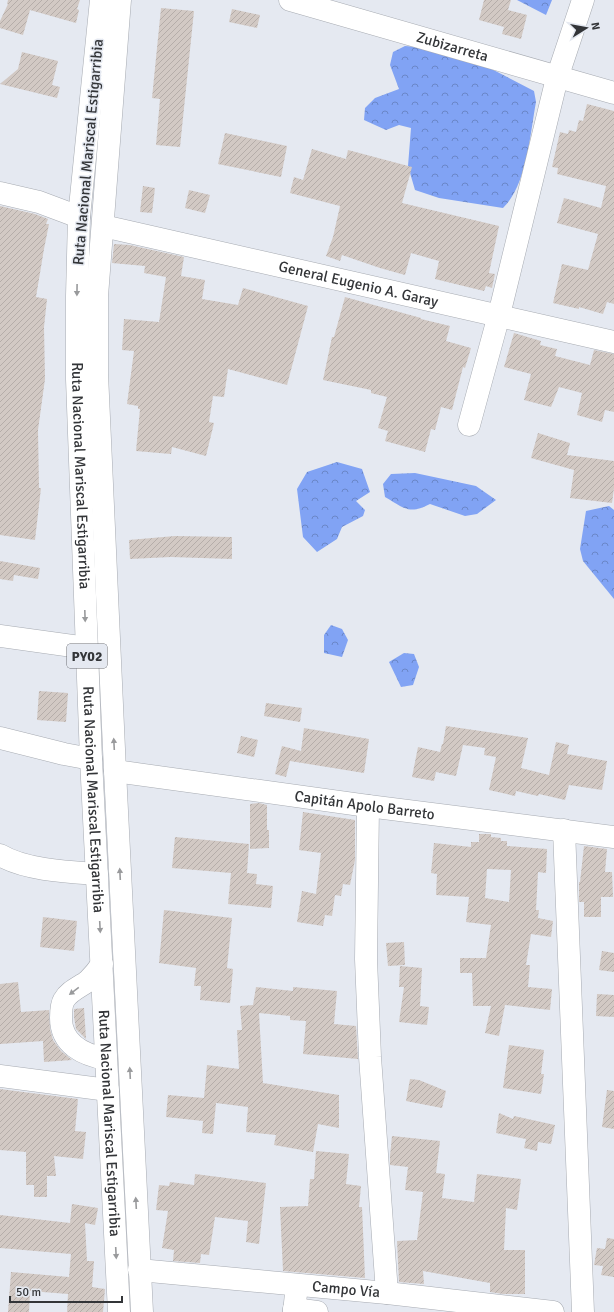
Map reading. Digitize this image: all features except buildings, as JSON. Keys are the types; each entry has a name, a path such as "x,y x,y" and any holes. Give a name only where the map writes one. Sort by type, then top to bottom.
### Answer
{"main road":[{"name":"Ruta Nacional Mariscal Estigarribia","path":"101,0 79,217 77,379 86,648 119,1312"},
{"name":"Ruta Nacional Mariscal Estigarribia","path":"120,0 97,296 97,374 142,1312"},
{"name":"Zubizarreta","path":"290,0 557,78 614,93"},
{"path":"469,425 499,315 557,78 584,0"},
{"path":"0,193 39,202 79,217"},
{"name":"General Eugenio A. Garay","path":"103,226 614,342"},
{"path":"0,636 86,648"},
{"path":"0,738 91,759"},
{"name":"Capitán Apolo Barreto","path":"115,771 368,806 614,837"},
{"path":"368,806 366,959 370,1057 386,1293"},
{"path":"564,830 583,1312"},
{"path":"0,855 23,865 76,873 97,874"},
{"path":"102,964 90,980 71,992 64,1000 60,1020 65,1036 77,1049 85,1054 106,1060"},
{"path":"0,1076 108,1090"},
{"name":"Campo Vía","path":"140,1270 386,1293 553,1312"},
{"path":"297,1285 294,1310 317,1312"}],"green space":[{"path":"517,0 552,0 546,15"},
{"path":"405,46 443,49 478,62 534,91 536,102 526,158 517,186 511,198 503,208 439,198 415,190 408,166 411,128 399,125 386,130 364,120 365,108 375,98 399,89 390,65 393,52"},
{"path":"337,462 362,469 370,492 356,501 365,510 363,516 342,527 337,539 317,552 303,537 297,489 307,472"},
{"path":"415,473 476,486 496,500 477,514 465,516 430,504 417,509 407,509 385,497 383,484 391,474"},
{"path":"609,506 614,510 614,599 583,561 580,549 586,511"},
{"path":"331,625 342,629 348,640 342,657 324,653 324,635"},
{"path":"404,653 414,654 419,667 413,685 401,687 389,662"}]}
